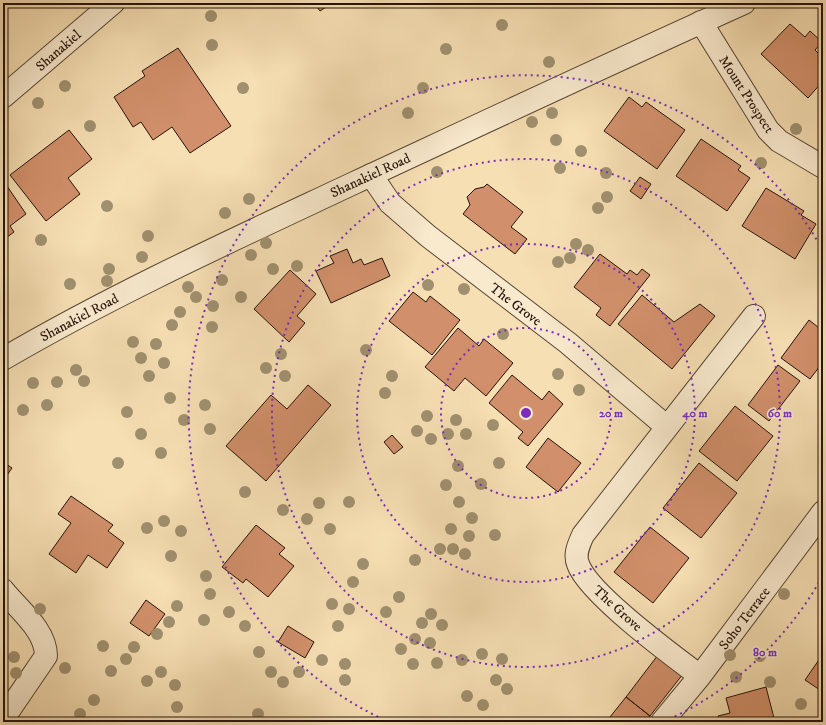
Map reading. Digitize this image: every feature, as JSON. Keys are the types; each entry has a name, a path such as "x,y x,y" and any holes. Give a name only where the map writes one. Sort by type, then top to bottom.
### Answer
{"street":[{"name":"Shanakiel","path":"3,97 113,3"},
{"name":"Shanakiel Road","path":"3,359 47,333 176,266 648,45 744,3"},
{"name":"Mount Prospect","path":"701,22 768,130 779,141 823,167"},
{"name":"The Grove","path":"371,175 390,203 428,236 568,343 667,427"},
{"name":"The Grove","path":"700,676 660,646 600,594 587,579 578,564 577,549 583,535 754,316"},
{"name":"Soho Terrace","path":"662,722 700,676 823,512"},
{"path":"3,590 41,635 46,647 46,656 3,719"}],"building":[{"path":"314,3 332,3 320,11"},
{"path":"790,24 805,37 810,31 822,42 815,50 823,58 823,81 808,98 761,54"},
{"path":"178,48 231,126 190,153 172,127 153,140 141,122 133,127 114,97 145,76 142,71"},
{"path":"629,97 642,107 646,102 685,130 657,169 604,131"},
{"path":"69,130 92,159 68,178 80,194 46,221 10,175"},
{"path":"701,139 741,166 738,170 750,178 727,211 676,176"},
{"path":"640,177 651,184 641,199 630,191"},
{"path":"487,184 523,212 511,227 527,239 515,254 463,214 470,205 467,197 475,189 484,187"},
{"path":"7,186 26,214 10,226 14,232 3,240 3,189"},
{"path":"766,188 804,211 801,215 816,224 795,259 742,226"},
{"path":"347,249 353,263 361,259 364,265 382,258 390,276 331,303 316,271 334,263 330,256"},
{"path":"600,254 627,274 630,270 637,275 642,269 650,275 610,326 596,315 601,308 574,287"},
{"path":"290,270 316,294 297,316 305,323 289,342 254,309"},
{"path":"413,292 426,302 430,296 460,320 432,355 389,321"},
{"path":"642,295 674,322 700,304 715,316 672,369 618,324"},
{"path":"809,320 823,331 823,362 810,379 781,358"},
{"path":"458,328 479,346 484,339 513,363 486,396 465,378 454,391 425,367"},
{"path":"778,365 800,381 769,421 748,405"},
{"path":"512,375 542,400 549,391 563,404 528,446 518,438 523,432 489,403"},
{"path":"308,385 331,405 266,481 226,446 271,395 287,409"},
{"path":"735,406 773,436 737,481 699,451"},
{"path":"392,435 403,447 394,454 384,442"},
{"path":"548,438 581,463 558,492 526,467"},
{"path":"3,462 12,468 3,481"},
{"path":"699,463 737,493 701,538 663,508"},
{"path":"71,496 113,525 108,531 124,543 107,568 88,555 76,573 49,554 71,523 58,514"},
{"path":"256,525 285,548 279,554 294,566 268,597 246,579 243,583 222,567"},
{"path":"650,527 689,558 653,603 614,572"},
{"path":"146,600 165,614 149,636 130,623"},
{"path":"288,626 314,642 305,658 278,642"},
{"path":"823,654 823,692 805,680"},
{"path":"658,655 683,674 650,716 626,697"},
{"path":"766,687 775,722 719,722 718,716 730,713 726,698"},
{"path":"626,697 650,716 646,722 606,722"}]}
